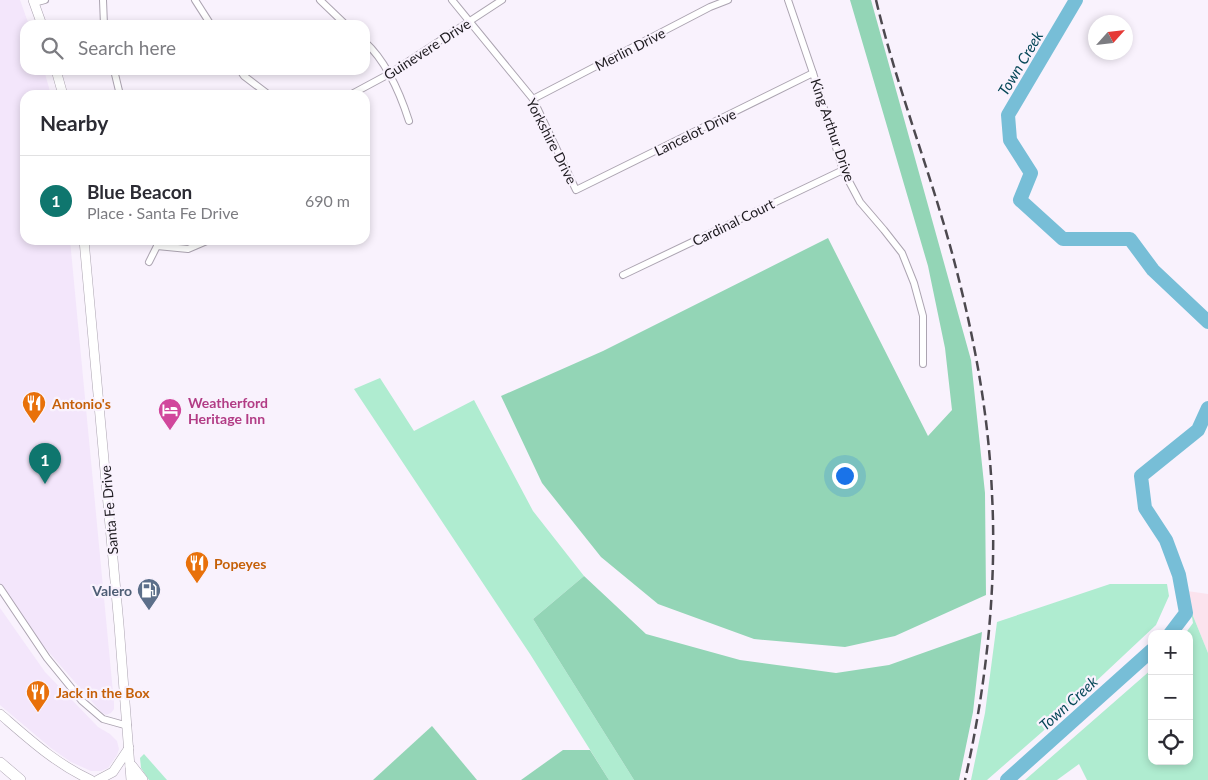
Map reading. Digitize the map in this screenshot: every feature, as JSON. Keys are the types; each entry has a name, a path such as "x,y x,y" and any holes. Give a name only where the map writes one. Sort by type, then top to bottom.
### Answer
{"highway":[{"path":"0,763 20,780"},
{"path":"131,766 142,780"}],"main road":[{"path":"34,2 40,20"},
{"path":"57,75 62,90"},
{"name":"Santa Fe Drive","path":"84,245 128,726 131,780"},
{"path":"0,714 52,758 83,780"},
{"path":"98,780 113,772 129,747"},
{"path":"73,772 91,780"}],"street":[{"path":"34,2 45,0"},
{"path":"103,0 104,20"},
{"path":"195,0 208,20"},
{"path":"320,0 341,20"},
{"name":"Yorkshire Drive","path":"452,0 533,100 576,190"},
{"name":"Guinevere Drive","path":"359,90 389,74 502,0"},
{"name":"Merlin Drive","path":"533,100 710,7 728,0"},
{"name":"King Arthur Drive","path":"788,0 843,170 860,202 902,254 914,283 923,316 923,364"},
{"path":"370,46 389,74 409,121"},
{"name":"Lancelot Drive","path":"576,190 813,73"},
{"path":"115,75 119,90"},
{"path":"243,75 262,90"},
{"name":"Cardinal Court","path":"623,275 843,170"},
{"path":"149,262 157,246 188,249 197,245"},
{"path":"0,588 46,658 82,700 103,719 128,726"}],"shaded area":[{"path":"0,0 20,0 27,20 20,20 20,75 45,75 50,90 20,90 20,245 70,245 114,703 114,709 111,713 106,715 101,712 33,634 0,583"},
{"path":"1187,591 1208,594 1208,653 1191,611"},
{"path":"0,608 45,672 98,727 117,741 119,749 117,755 108,768 101,771 91,771 71,762 51,748 0,705"}],"green space":[{"path":"850,0 871,0 971,360 985,493 986,595 895,636 845,647 754,639 658,604 601,557 542,483 501,396 603,351 828,238 928,436 952,410 945,348 928,266"},
{"path":"380,378 414,431 474,400 533,511 584,576 533,619 634,780 609,780 530,654 354,389"},
{"path":"584,576 646,634 740,660 836,673 889,665 982,632 973,712 959,780 634,780 533,619"},
{"path":"1110,584 1167,584 1169,596 1156,625 1148,630 1148,633 1042,732 987,780 971,780 985,713 997,622"},
{"path":"1191,611 1208,653 1208,780 1087,780 1079,764 1057,780 1025,780 1148,672 1148,765 1193,765 1193,630 1188,630 1193,623"},
{"path":"432,726 477,780 373,780"},
{"path":"563,750 590,750 609,780 521,780"},
{"path":"144,754 167,780 149,780 141,768 140,758"}],"waterway":[{"name":"Town Creek","path":"1076,0 1008,115 1010,140 1031,173 1020,200 1063,239 1130,239 1153,270 1208,322"},
{"name":"Town Creek","path":"1173,630 1186,613 1179,575 1166,540 1145,508 1141,476 1198,430 1208,408"},
{"name":"Town Creek","path":"1007,780 1148,654"}],"railway":[{"path":"876,0 895,69 949,241 976,357 985,411 992,494 993,566 984,674 965,780"}],"place":[{"name":"Antonio's","path":"34,424"},
{"name":"Weatherford Heritage Inn","path":"170,431"},
{"name":"Blue Beacon","path":"45,484"},
{"name":"Popeyes","path":"197,584"},
{"name":"Valero","path":"149,611"},
{"name":"Jack in the Box","path":"38,713"}]}
